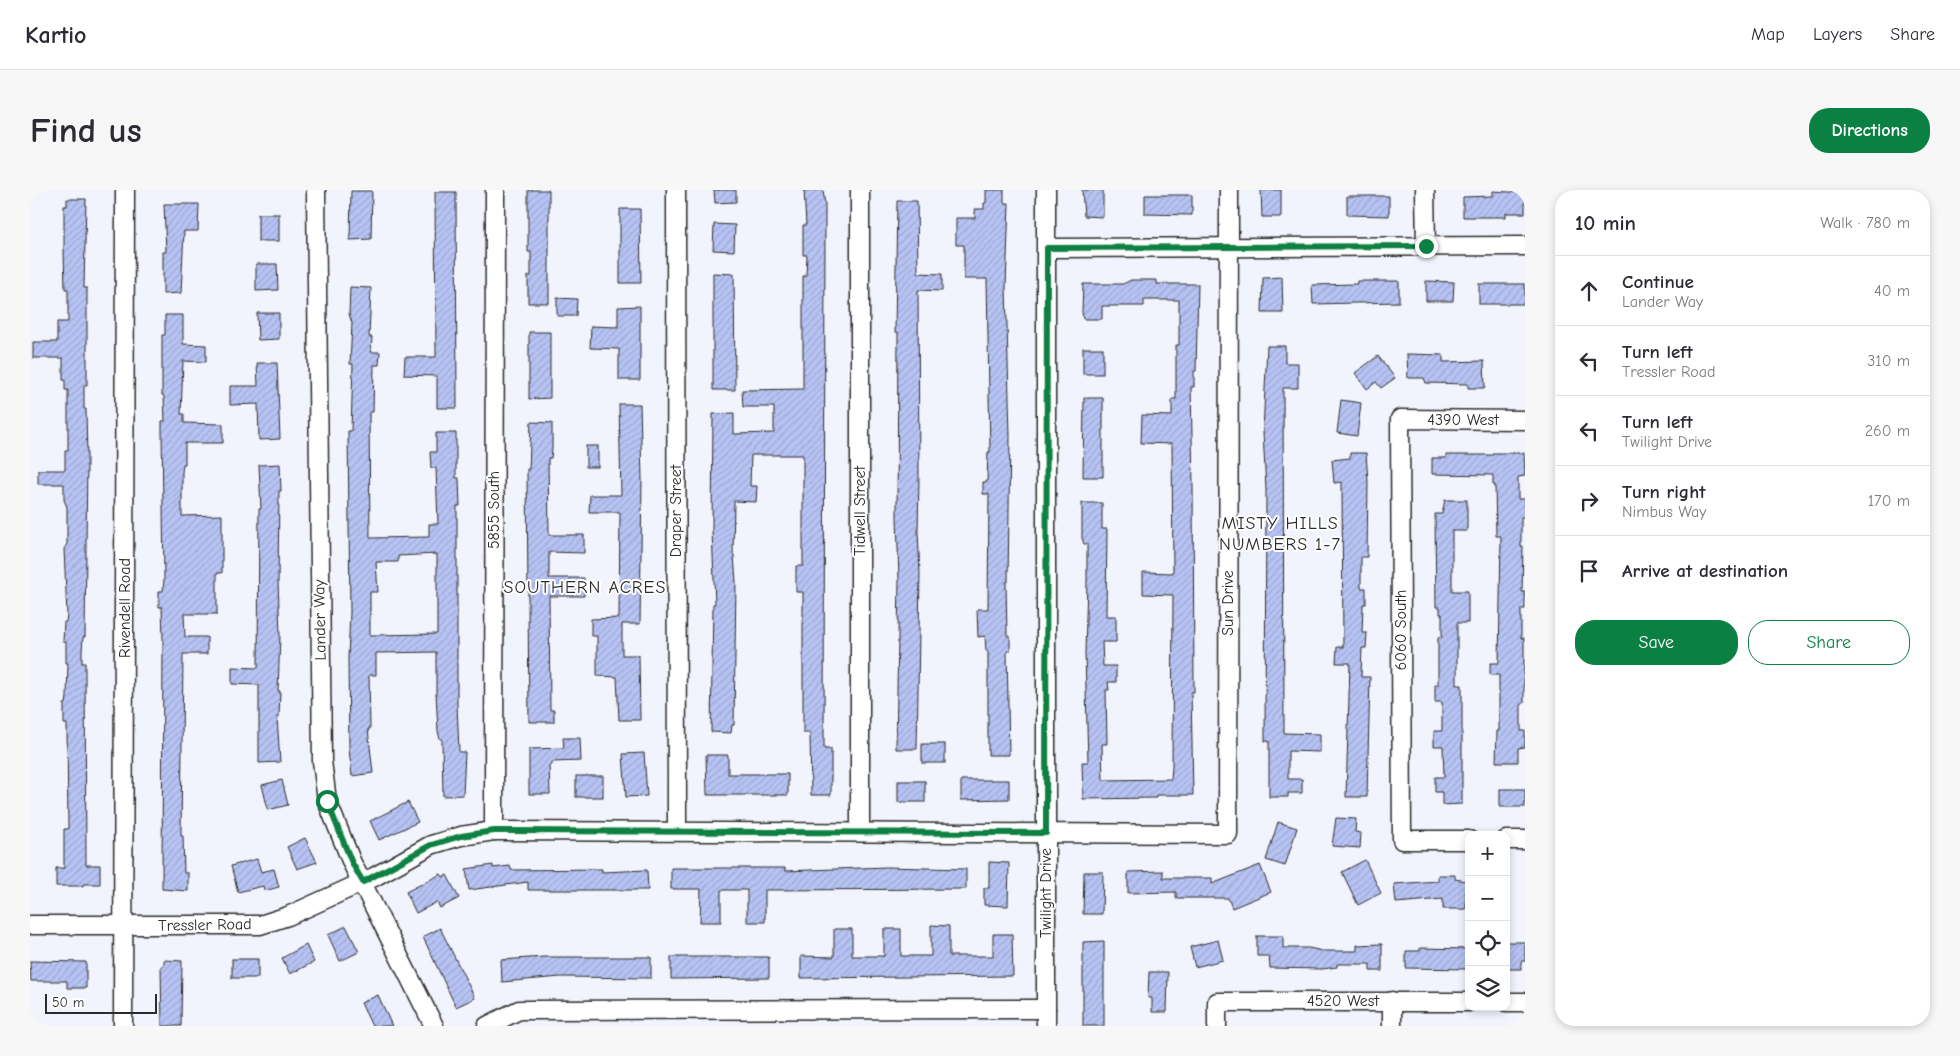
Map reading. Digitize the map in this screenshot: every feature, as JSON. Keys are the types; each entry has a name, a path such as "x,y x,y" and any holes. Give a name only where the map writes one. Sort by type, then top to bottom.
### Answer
{"street":[{"name":"Rivendell Road","path":"123,1026 125,190"},
{"name":"Lander Way","path":"316,190 322,761 327,801 352,863 434,1026"},
{"name":"5855 South","path":"494,831 495,190"},
{"name":"Draper Street","path":"676,190 677,831"},
{"name":"Tidwell Street","path":"860,190 860,832"},
{"name":"Twilight Drive","path":"1046,190 1046,1017"},
{"name":"Sun Drive","path":"1046,833 1228,834 1228,190"},
{"path":"1425,190 1426,246"},
{"path":"1047,248 1525,246"},
{"name":"4390 West","path":"1400,420 1525,420"},
{"name":"6060 South","path":"1400,420 1402,840 1465,840"},
{"name":"Tressler Road","path":"30,925 260,925 288,916 363,882 431,845 461,836 494,831 1046,833"},
{"path":"1510,840 1525,840"},
{"path":"1392,1001 1392,1026"},
{"name":"4520 West","path":"1217,1026 1217,1002 1465,1002"},
{"path":"1510,1002 1525,1002"},
{"path":"487,1026 519,1010 1046,1017"}],"building":[{"path":"528,190 549,190 549,303 528,303 528,276 531,276 531,252 528,252"},
{"path":"714,190 736,190 736,202 715,203"},
{"path":"804,190 823,190 825,205 824,749 831,749 831,795 811,795 810,733 803,733 803,592 796,592 796,566 803,566 803,455 751,455 750,486 757,486 756,502 734,501 733,555 736,582 734,725 732,725 731,733 711,732 713,604 715,604 712,531 713,414 734,413 734,434 774,433 774,407 743,407 742,390 803,389 803,276 806,276 807,255 803,255 803,225 806,225"},
{"path":"986,190 1004,190 1004,203 1009,203 1006,287 1010,436 1008,582 1006,582 1007,636 1010,636 1010,651 1007,651 1009,755 988,755 988,651 986,651 985,636 978,637 977,609 988,609 989,494 983,494 983,482 987,482 988,452 990,452 987,279 964,279 964,245 956,245 956,218 975,218 975,209 984,209"},
{"path":"1082,190 1103,190 1103,217 1084,216"},
{"path":"1261,190 1281,190 1281,217 1262,217"},
{"path":"351,191 372,191 371,239 350,240"},
{"path":"1493,191 1525,193 1525,213 1506,213 1506,217 1463,217 1463,197 1493,196"},
{"path":"435,192 456,192 457,408 437,408 437,376 404,375 405,357 436,357"},
{"path":"1145,195 1192,195 1192,215 1145,214"},
{"path":"1347,196 1389,196 1389,216 1347,215"},
{"path":"67,199 86,199 84,288 87,288 87,385 84,385 84,409 86,409 87,458 85,637 83,637 82,663 85,663 86,865 100,865 100,884 83,884 83,886 56,886 56,868 64,868 64,829 68,829 67,724 64,724 64,704 66,704 67,697 68,663 66,663 66,642 63,642 64,622 66,622 67,615 64,549 67,544 67,507 64,500 64,484 38,484 38,470 65,470 65,450 68,450 68,390 65,390 65,380 63,380 63,358 33,358 33,342 57,342 57,322 68,322 68,289 65,289 64,250 64,206 67,206"},
{"path":"897,201 917,201 918,273 942,274 942,291 918,290 918,532 920,573 917,749 896,749 899,579 897,518 898,332 895,332"},
{"path":"164,204 199,204 198,231 184,231 181,293 163,294 163,252 166,252"},
{"path":"620,209 640,209 641,283 620,283"},
{"path":"258,214 279,214 279,241 258,241"},
{"path":"714,224 735,225 734,251 713,250"},
{"path":"256,264 277,264 278,290 256,291"},
{"path":"713,273 734,274 735,390 713,390"},
{"path":"1282,277 1283,313 1262,313 1263,278"},
{"path":"1131,280 1157,280 1157,284 1198,284 1196,371 1194,371 1194,387 1191,387 1193,485 1194,692 1191,692 1193,795 1156,795 1156,798 1083,799 1082,762 1088,762 1085,653 1087,544 1084,544 1082,538 1082,503 1102,503 1102,529 1107,529 1106,616 1116,616 1116,642 1102,642 1103,666 1116,666 1116,682 1108,682 1109,690 1106,690 1107,744 1102,744 1103,780 1171,779 1173,595 1143,594 1143,572 1173,573 1172,444 1141,443 1142,415 1172,416 1172,399 1176,399 1176,345 1179,345 1179,300 1144,300 1144,306 1102,306 1102,319 1083,319 1082,312 1083,284 1123,284"},
{"path":"1357,281 1399,281 1399,302 1313,304 1312,285 1357,284"},
{"path":"1426,281 1454,282 1453,301 1426,301"},
{"path":"1479,284 1525,284 1525,304 1479,304"},
{"path":"350,287 371,288 369,337 372,337 371,352 380,352 379,365 374,365 373,412 369,412 370,538 429,537 429,524 438,524 436,468 431,468 430,452 436,452 436,433 456,433 456,478 459,478 460,506 457,506 457,704 459,752 465,752 463,795 443,796 442,739 440,739 438,731 436,693 436,652 376,653 376,675 369,675 370,729 368,729 373,773 352,776 349,749 348,431 351,431 353,364 350,364 352,323 349,314","holes":["437,554 437,634 370,635 370,592 378,592 376,562 398,562 398,556"]},
{"path":"557,298 577,299 576,316 557,316"},
{"path":"640,306 640,380 619,380 619,349 590,348 591,326 618,327 618,307"},
{"path":"257,313 279,313 279,339 258,340"},
{"path":"165,315 183,315 183,344 206,345 206,362 183,361 181,414 184,414 184,423 223,424 223,443 185,443 185,464 183,464 182,472 182,516 222,515 222,573 217,573 217,614 184,614 185,637 207,637 207,654 183,654 181,836 183,836 184,873 188,873 188,891 162,889 163,639 162,607 159,607 159,591 163,591 164,579 162,421 165,421 164,396 162,395 162,335 165,335"},
{"path":"529,332 550,332 550,398 529,399"},
{"path":"1267,346 1285,346 1285,363 1298,363 1298,388 1283,388 1284,733 1320,734 1320,752 1288,751 1288,779 1302,779 1302,793 1288,793 1288,797 1269,797 1269,741 1265,741 1266,490 1263,432"},
{"path":"1083,348 1103,348 1103,374 1083,374"},
{"path":"1407,354 1443,355 1443,362 1484,361 1485,388 1468,388 1468,384 1426,383 1424,378 1408,378"},
{"path":"1378,356 1395,378 1381,388 1376,382 1367,389 1355,373"},
{"path":"257,363 277,363 280,439 259,440 258,404 230,405 230,386 258,386"},
{"path":"1084,398 1103,398 1103,477 1083,477"},
{"path":"1341,400 1361,403 1357,436 1337,433"},
{"path":"619,404 640,404 642,479 640,624 622,624 622,655 639,655 640,720 619,720 617,677 597,676 597,636 591,636 591,619 619,618 620,512 589,512 590,495 621,495"},
{"path":"531,422 552,423 551,458 548,458 549,535 584,535 584,553 549,552 549,578 584,578 584,596 549,596 550,710 554,710 554,722 529,722 527,469 529,469"},
{"path":"586,446 598,446 598,467 586,467"},
{"path":"1350,453 1366,453 1368,481 1367,557 1361,557 1361,588 1366,588 1366,604 1363,604 1362,633 1367,633 1366,648 1362,648 1361,677 1370,677 1367,797 1346,797 1350,663 1336,663 1337,647 1343,647 1342,482 1334,483 1332,460 1350,458"},
{"path":"1493,453 1524,453 1525,476 1518,477 1518,499 1525,499 1525,517 1521,517 1521,546 1523,546 1522,592 1525,592 1525,609 1521,609 1521,638 1524,638 1524,703 1521,705 1521,731 1525,731 1525,747 1518,748 1518,762 1496,762 1497,731 1499,731 1499,675 1490,675 1490,666 1491,663 1499,663 1501,536 1496,536 1495,485 1493,485 1493,475 1432,474 1432,458 1446,458 1446,455 1493,455"},
{"path":"280,464 278,582 280,635 278,691 280,691 279,717 277,717 280,762 259,763 259,685 232,684 232,667 258,668 259,509 261,509 259,465"},
{"path":"1445,500 1467,500 1467,531 1452,531 1452,591 1468,591 1468,623 1457,623 1457,685 1462,685 1462,804 1442,805 1442,792 1435,792 1435,777 1444,777 1443,746 1434,746 1434,731 1442,731 1442,702 1435,702 1435,685 1438,685 1438,637 1442,637 1442,614 1440,614 1440,607 1436,607 1435,514 1442,514"},
{"path":"563,738 580,738 581,761 552,762 552,765 549,765 550,794 529,794 529,749 564,748"},
{"path":"922,744 945,744 945,763 922,763"},
{"path":"644,753 647,796 626,797 623,754"},
{"path":"706,755 728,755 728,774 788,774 788,795 707,795"},
{"path":"576,776 603,776 603,797 576,797"},
{"path":"282,780 288,805 268,810 262,785"},
{"path":"961,780 1009,780 1009,799 961,800"},
{"path":"898,781 925,781 925,802 898,802"},
{"path":"1500,789 1525,789 1525,807 1500,807"},
{"path":"408,802 418,822 379,840 370,821"},
{"path":"1336,818 1356,819 1355,832 1361,833 1360,848 1332,846"},
{"path":"1278,822 1297,828 1285,866 1266,860"},
{"path":"305,838 317,862 297,869 287,847"},
{"path":"257,859 261,872 274,869 279,887 264,891 263,886 238,892 231,866"},
{"path":"1365,860 1381,893 1358,905 1342,872"},
{"path":"989,862 1009,863 1008,906 984,905 984,888 989,888"},
{"path":"493,865 493,868 510,866 511,870 602,869 602,872 647,870 648,890 528,890 528,882 469,890 466,869"},
{"path":"1260,865 1271,892 1232,908 1228,898 1176,898 1176,892 1128,893 1128,872 1163,871 1163,878 1212,878 1212,884"},
{"path":"886,867 966,869 966,889 765,890 765,922 747,922 747,890 721,890 721,922 700,922 701,889 671,889 671,868 785,868 785,871"},
{"path":"1084,872 1103,872 1102,914 1083,914"},
{"path":"441,874 443,877 447,875 459,898 440,908 437,902 416,913 406,892"},
{"path":"1438,875 1455,875 1455,879 1465,881 1465,909 1443,909 1443,899 1396,903 1394,884 1438,881"},
{"path":"931,925 949,926 949,956 993,956 993,934 1012,934 1013,976 801,978 801,956 834,957 834,929 852,929 852,956 884,956 884,929 901,929 901,956 931,956"},
{"path":"346,926 359,952 340,961 328,935"},
{"path":"440,928 475,998 456,1007 423,937"},
{"path":"1257,936 1283,936 1283,948 1309,948 1322,951 1357,951 1357,945 1382,944 1382,971 1370,971 1370,964 1337,964 1337,967 1322,969 1270,968 1269,956 1257,956"},
{"path":"1218,940 1223,960 1195,967 1190,947"},
{"path":"1104,941 1104,1026 1083,1026 1083,942"},
{"path":"1510,942 1525,942 1525,961 1521,961 1521,969 1510,969"},
{"path":"306,945 314,962 290,974 282,958"},
{"path":"1420,948 1465,949 1465,969 1406,968 1406,951 1420,951"},
{"path":"544,957 651,957 651,978 561,977 502,982 501,960"},
{"path":"671,957 769,957 769,978 671,979"},
{"path":"232,959 258,959 258,978 232,978"},
{"path":"164,960 182,961 181,1026 162,1026 161,966 164,966"},
{"path":"30,961 86,962 86,988 67,988 67,981 31,981"},
{"path":"1149,972 1168,972 1167,1012 1152,1012 1152,998 1148,998"},
{"path":"378,995 392,1026 372,1026 361,1003"}],"district":[{"name":"MISTY HILLS NUMBERS 1-7","path":"1280,533"},
{"name":"SOUTHERN ACRES","path":"585,587"}],"route":[{"path":"327,801 352,863 363,882 431,845 476,832 1046,833 1047,248 1426,246"}]}
